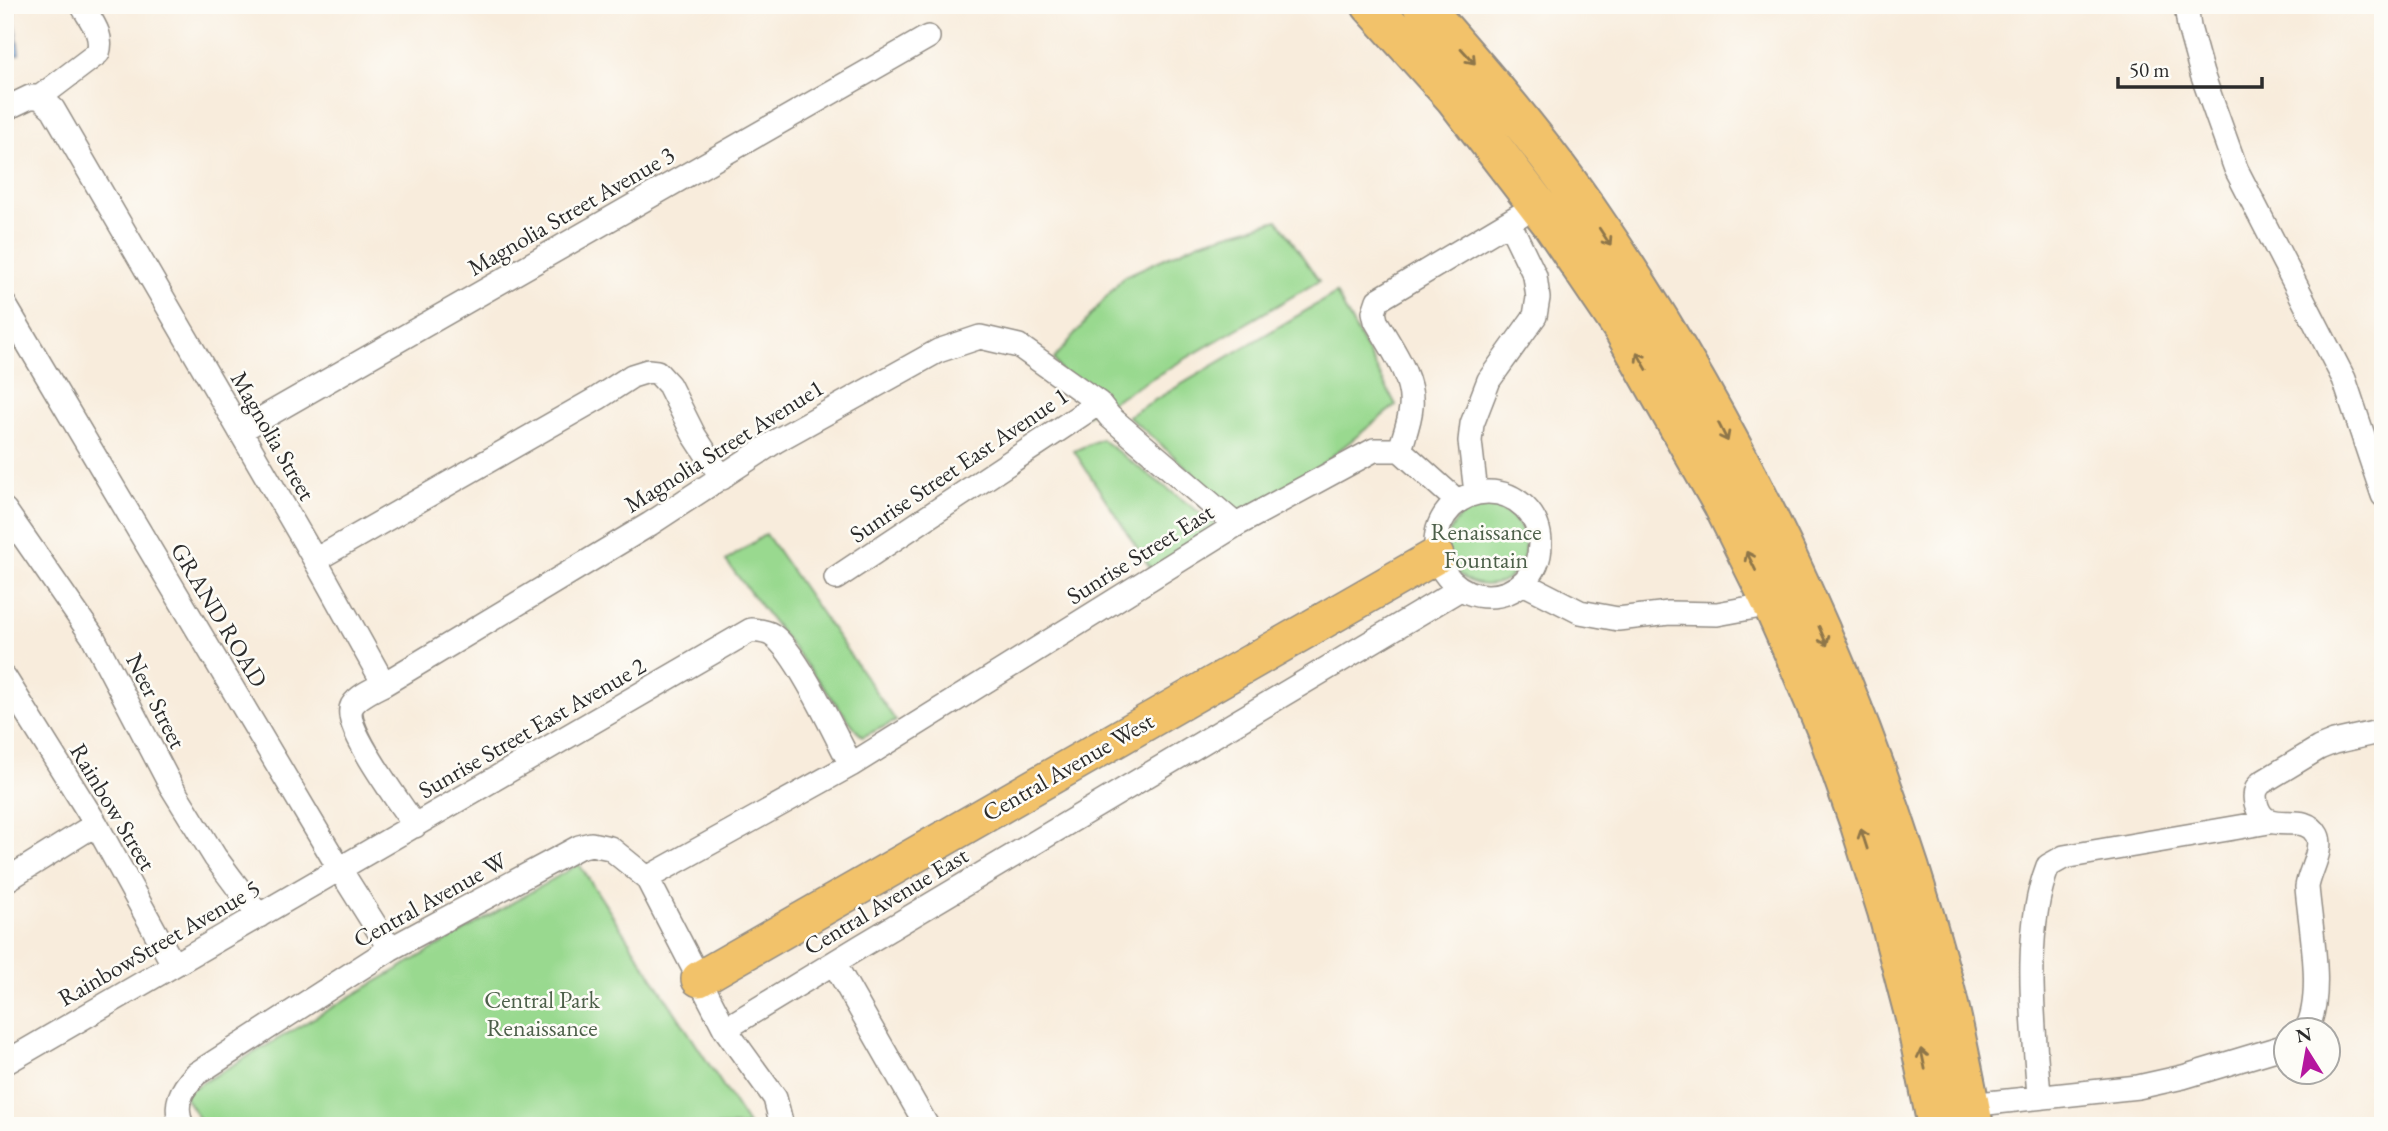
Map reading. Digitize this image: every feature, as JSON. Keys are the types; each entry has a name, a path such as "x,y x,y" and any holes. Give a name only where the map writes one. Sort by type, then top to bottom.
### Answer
{"highway":[{"path":"1371,5 1454,97 1523,213 1630,340 1722,503 1772,604 1826,729 1887,911 1915,1018 1937,1126"},
{"path":"1422,5 1484,75 1592,217 1705,397 1796,575 1857,718 1891,811 1942,980 1971,1116"}],"main road":[{"name":"Central Avenue West","path":"699,979 1436,556"}],"street":[{"path":"5,108 30,97 40,97 98,53 100,35 82,5"},
{"path":"2186,5 2189,27 2206,86 2236,169 2344,379 2383,495"},
{"name":"Magnolia Street Avenue 3","path":"240,431 928,37"},
{"name":"Magnolia Street","path":"40,97 53,109 384,684"},
{"path":"1523,213 1538,298 1535,316 1489,380 1472,424 1466,497 1400,450 1411,409 1411,393 1403,370 1374,312 1377,302 1523,213"},
{"name":"GRAND ROAD","path":"5,305 339,868 390,949"},
{"name":"Magnolia Street Avenue1","path":"384,684 722,478 776,441 938,351 980,337 1019,346 1099,403"},
{"path":"315,560 632,376 648,371 657,372 669,385 694,435 722,478"},
{"name":"Sunrise Street East Avenue 1","path":"836,578 1099,403 1110,417 1236,525"},
{"name":"Sunrise Street East","path":"647,878 851,765 1236,525 1374,450 1400,450"},
{"path":"1496,492 1516,499 1531,513 1540,532 1540,553 1533,572 1522,583 1500,596 1479,596 1460,589 1445,575 1436,556 1436,536 1443,516 1466,497 1496,492"},
{"name":"Neer Street","path":"5,510 93,637 171,786 215,857 259,916"},
{"path":"1522,583 1580,612 1618,619 1669,613 1717,614 1772,604"},
{"name":"Central Avenue East","path":"726,1029 1460,589"},
{"name":"Sunrise Street East Avenue 2","path":"339,868 751,630 773,635 791,654 851,765"},
{"name":"Rainbow Street","path":"5,678 13,711 96,824 173,964"},
{"path":"384,684 367,693 352,706 350,716 364,750 415,826"},
{"path":"2269,822 2258,811 2255,796 2256,788 2261,783 2319,748 2383,731"},
{"path":"2039,1096 2032,999 2035,926 2043,879 2048,866 2054,860 2064,857 2269,822 2303,823 2317,835 2319,844 2307,887 2316,989 2313,1016"},
{"path":"5,881 96,824"},
{"name":"Central Avenue W","path":"182,1126 179,1118 181,1089 196,1074 390,949 579,847 591,844 610,848 647,878 726,1029"},
{"name":"RainbowStreet Avenue 5","path":"5,1063 339,868"},
{"path":"834,963 927,1126"},
{"path":"726,1029 775,1098 782,1126"},
{"path":"1971,1116 2039,1096 2138,1087 2183,1077 2272,1050"}],"green space":[{"path":"1278,220 1319,281 1087,416 1054,359 1123,277 1200,242"},
{"path":"1336,293 1396,405 1249,522 1128,416"},
{"path":"1101,439 1223,530 1155,575 1074,451"},
{"name":"Renaissance Fountain","path":"1486,507 1501,510 1514,518 1522,531 1525,546 1522,561 1514,574 1501,582 1486,585 1471,582 1458,574 1450,561 1447,546 1450,531 1458,518 1471,510"},
{"path":"766,534 896,721 862,737 726,561"},
{"name":"Central Park Renaissance","path":"579,864 749,1126 204,1126 183,1094"}],"water":[{"path":"5,5 13,5 19,54 5,57"}]}
